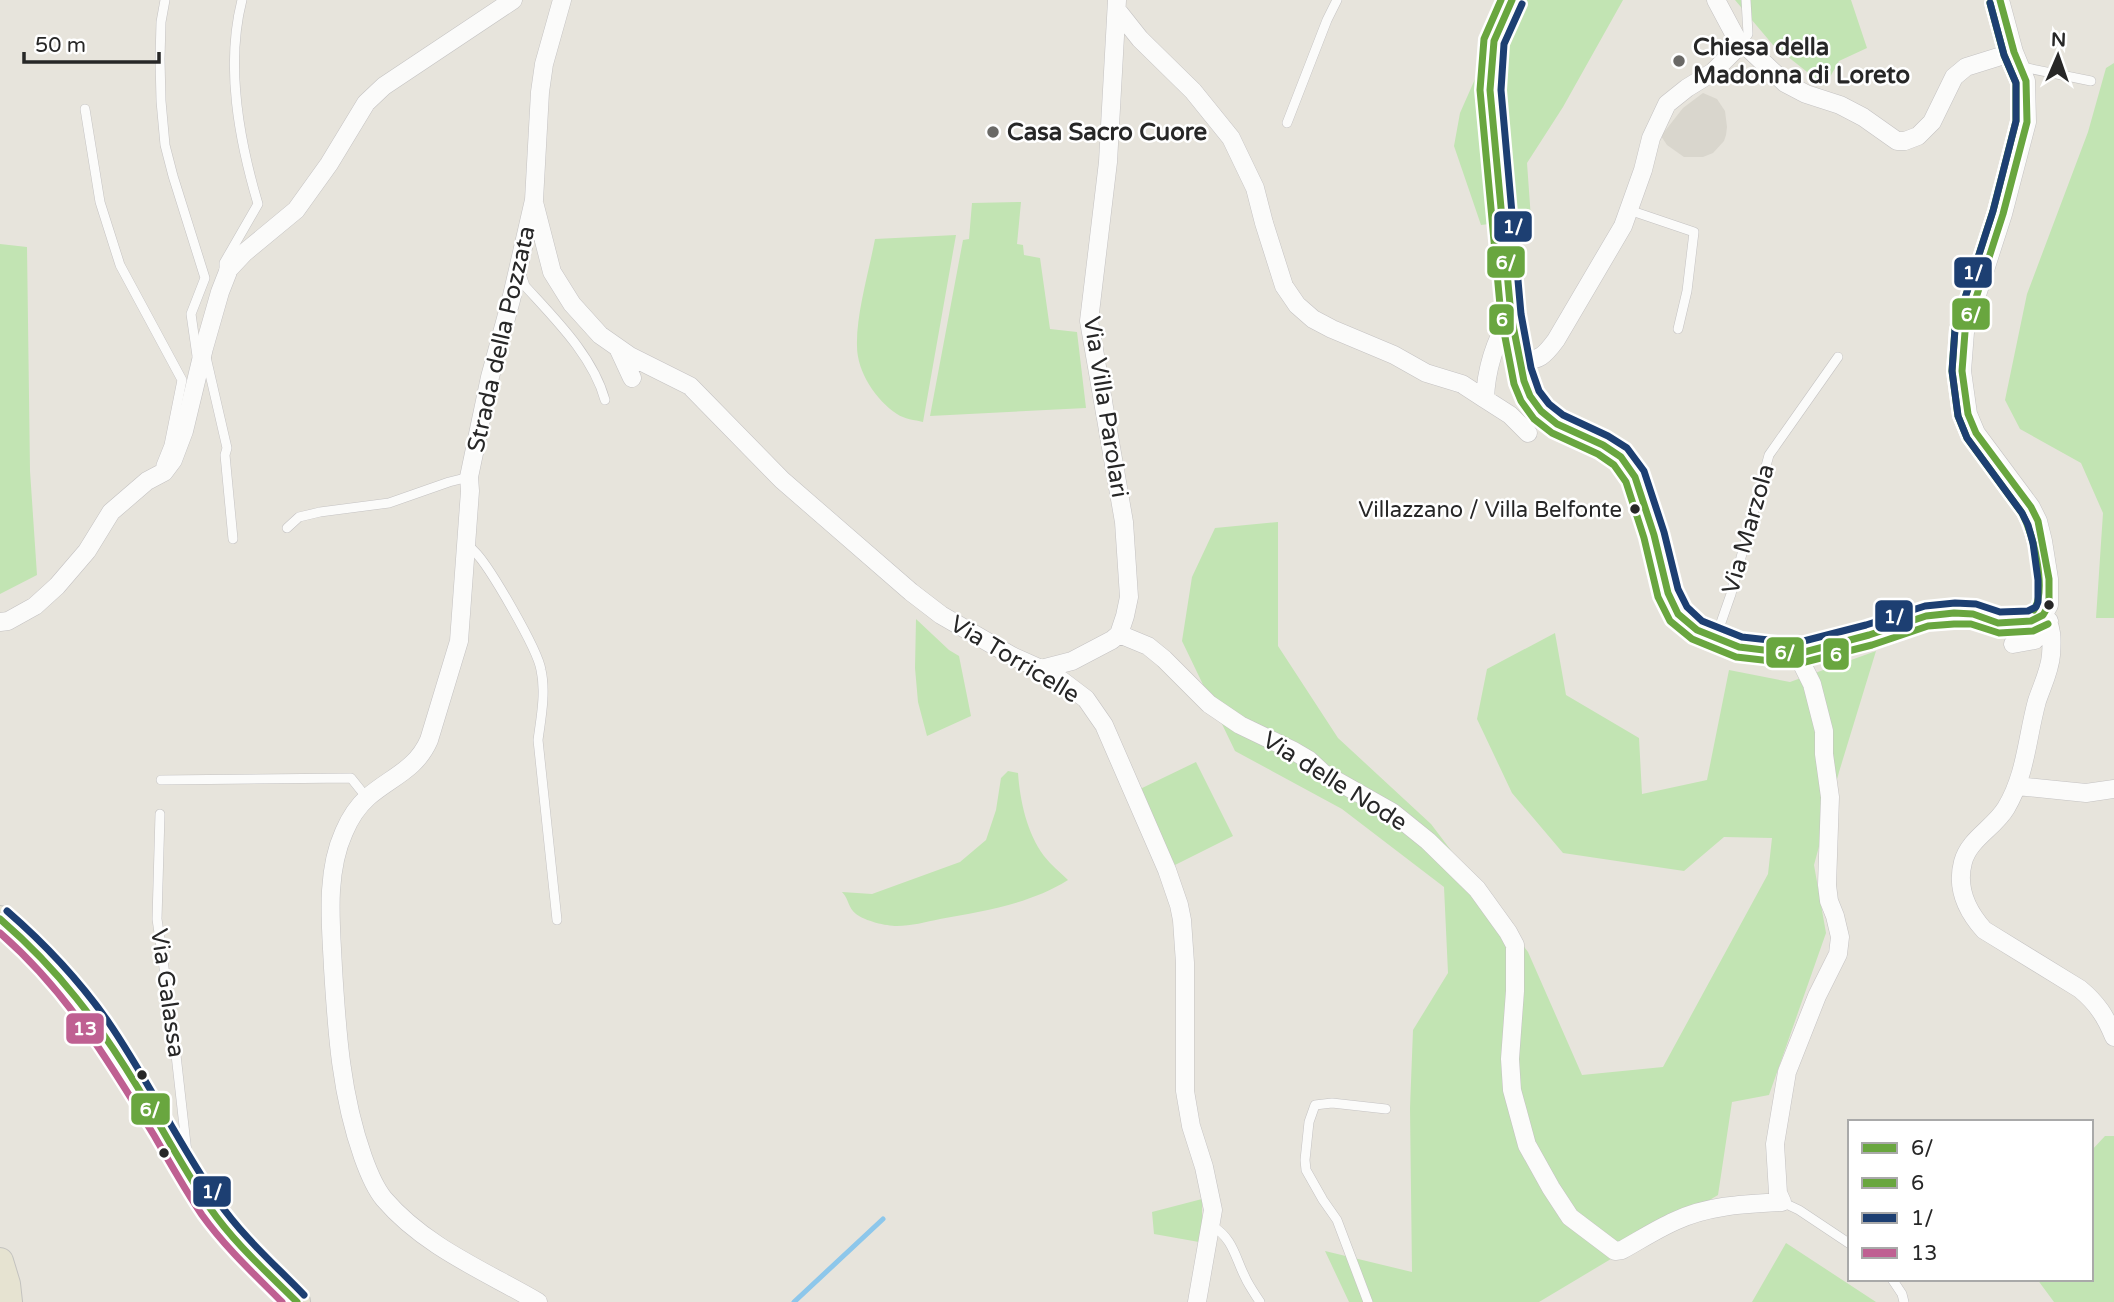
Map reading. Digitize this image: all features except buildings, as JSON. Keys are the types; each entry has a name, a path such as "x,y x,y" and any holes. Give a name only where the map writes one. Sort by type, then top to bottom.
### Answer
{"main road":[{"name":"Via Galassa","path":"0,919 24,938 82,1002 124,1065 209,1206 236,1241 297,1302"},
{"path":"0,1261 9,1302"}],"street":[{"path":"0,622 8,621 35,606 57,586 87,551 111,512 147,481 164,472 173,460 184,431 204,348 229,269 296,210 329,164 366,103 384,86 513,0"},
{"path":"534,200 540,92 544,64 562,0"},
{"path":"1513,0 1494,41 1490,90 1511,315 1519,360 1530,396 1541,411 1557,424 1603,445 1621,457 1635,477 1654,535 1668,593 1678,614 1697,629 1739,647 1797,654 1869,635 1926,616 1973,614 1998,623 2046,618"},
{"path":"1716,0 1744,46 1785,83 1806,94 1840,104 1897,141 1918,136 1931,122 1954,77 1966,67 2018,60"},
{"path":"2000,0 2027,88 2027,121 2003,214 1970,312 1965,332 1962,371 1968,414 1976,433 2031,507 2043,541 2049,579 2046,618 2035,640 2014,643"},
{"path":"1117,5 1140,39 1193,92 1231,138 1255,188 1284,286 1297,304 1332,329 1394,355 1426,373 1462,384 1510,415 1528,433"},
{"name":"Via Villa Parolari","path":"1117,5 1108,162 1089,321 1124,523 1129,597 1119,634"},
{"path":"1519,360 1530,361 1545,355 1623,226 1651,138 1664,113 1691,94 1744,46"},
{"name":"Strada della Pozzata","path":"534,200 490,377 470,477 459,641 423,753 414,764 368,798 359,807 344,832 335,860 330,908 335,1014 343,1088 369,1173 383,1197 397,1212 436,1244 465,1263 538,1302"},
{"name":"Via Torricelle","path":"534,200 552,272 560,288 600,335 619,350 690,386 792,489 927,605 1012,656 1061,680 1086,699 1104,724 1177,898 1185,949 1185,1091 1191,1126 1212,1197 1212,1226 1197,1302"},
{"path":"1485,399 1489,366 1499,334 1511,315"},
{"name":"Via Torricelle","path":"619,350 632,378"},
{"path":"2046,618 2051,658 2017,786 1998,819 1978,837 1964,860 1961,885 1973,918 1984,930 2080,989 2102,1011 2114,1037"},
{"path":"1041,668 1072,661 1119,634"},
{"name":"Via delle Node","path":"1119,634 1148,646 1209,704 1240,724 1309,760 1323,773 1392,812 1428,841 1477,889 1515,945 1510,1059 1512,1090 1527,1145 1570,1217 1615,1251 1622,1250 1676,1220 1709,1210 1732,1204 1782,1202"},
{"path":"1782,1202 1778,1193 1775,1144 1787,1072 1817,996 1838,954 1840,937 1827,885 1830,797 1824,731 1811,684 1797,654"},
{"path":"2017,786 2086,793 2114,789"}],"lane":[{"path":"164,0 160,59 165,145 205,278 191,314 199,368"},
{"path":"224,282 224,262 258,204 237,111 236,42 242,0"},
{"path":"1287,123 1337,0"},
{"path":"1744,46 1748,34 1746,0"},
{"path":"2018,60 2091,81"},
{"path":"85,109 100,202 120,265 182,380 169,444 157,477"},
{"path":"1629,210 1694,232 1687,292 1678,329"},
{"path":"519,266 525,286 577,346 601,385 605,400"},
{"path":"204,348 227,448 225,455 233,539"},
{"name":"Via Marzola","path":"1716,637 1731,594 1769,455 1838,357"},
{"name":"Strada della Pozzata","path":"286,528 299,517 389,503 428,488 470,477"},
{"path":"466,544 475,552 498,586 537,655 542,671 538,740 557,920"},
{"path":"161,780 351,778 368,798"},
{"name":"Via Galassa","path":"160,814 157,919 174,1037 188,1171"},
{"path":"1368,1302 1337,1220 1311,1178 1305,1160 1309,1122 1315,1105 1332,1103 1386,1109"},
{"path":"1782,1202 1848,1243"},
{"path":"1212,1226 1223,1232 1230,1243 1245,1278 1260,1302"},
{"path":"1893,1281 1904,1302"}],"green space":[{"path":"1510,0 1623,0 1563,107 1527,163 1531,219 1481,225 1454,146 1460,113"},
{"path":"1735,0 1851,0 1867,48 1839,61 1825,86 1773,45"},
{"path":"2114,63 2114,618 2096,618 2103,513 2081,463 2020,429 2005,400 2027,294 2088,132 2106,68"},
{"path":"1021,202 1017,244 1023,245 1024,255 1040,258 1050,329 1077,332 1086,408 930,416 963,240 969,239 972,203"},
{"path":"956,235 923,422 906,418 889,408 875,393 864,375 857,346 861,307 875,239"},
{"path":"0,244 27,247 30,471 37,575 0,594"},
{"path":"1278,522 1278,646 1338,738 1431,824 1528,952 1582,1075 1663,1067 1768,874 1772,838 1724,837 1684,871 1563,853 1512,793 1477,719 1487,669 1555,633 1566,695 1639,738 1642,794 1707,780 1729,670 1790,682 1876,651 1814,865 1826,933 1769,1095 1732,1102 1718,1195 1539,1302 1349,1302 1325,1251 1412,1272 1410,1108 1413,1030 1448,973 1444,887 1342,809 1235,751 1182,641 1192,577 1215,528"},
{"path":"916,619 959,656 971,716 927,736 918,702 915,668"},
{"path":"1196,762 1233,836 1175,865 1138,790"},
{"path":"1008,771 1018,773 1025,816 1038,847 1068,880 1038,895 1006,906 913,925 882,924 853,912 842,892 872,894 960,862 986,840 996,810 1001,778"},
{"path":"2105,1136 2114,1136 2114,1302 2054,1302 2038,1281 2093,1281 2093,1149"},
{"path":"1202,1199 1202,1231 1199,1242 1154,1234 1152,1212"},
{"path":"1786,1243 1876,1302 1752,1302"}],"shaded area":[{"path":"1703,93 1717,99 1725,111 1726,135 1713,153 1703,157 1684,157 1667,145 1661,136 1683,108"}],"waterway":[{"path":"794,1302 883,1219"}],"transit line":[{"name":"6","path":"1501,0 1484,39 1480,90 1501,316 1514,384 1521,401 1534,419 1552,433 1598,454 1614,465 1626,482 1644,538 1658,597 1670,621 1692,639 1736,657 1797,664 1872,645 1928,626 1971,624 1999,633 2033,631 2048,624"},
{"name":"6/","path":"1512,0 1494,41 1490,90 1511,315 1524,381 1530,396 1541,411 1557,424 1603,445 1621,457 1635,477 1654,535 1668,593 1678,614 1697,630 1739,647 1797,654 1869,635 1926,616 1973,614 1998,623 2031,621 2043,615"},
{"name":"6/","path":"2000,0 2014,52 2026,81 2027,122 2003,214 1965,332 1962,371 1968,414 1976,433 2031,507 2038,521 2049,579 2049,605 2043,615"},
{"name":"6","path":"1990,3 2004,55 2016,83 2016,121 1993,211 1955,329 1952,371 1958,416 1967,438 2022,513 2030,534 2039,576 2038,601 2034,610"},
{"name":"1/","path":"1522,4 1504,44 1501,90 1521,314 1531,368 1539,391 1549,404 1563,415 1627,448 1644,471 1664,532 1678,589 1687,607 1702,621 1742,637 1796,643 1925,606 1976,604 2000,612 2028,611 2036,607 2038,602 2038,580 2028,525 1967,438 1958,416 1952,371 1955,329 1993,211 2016,121 2016,83 2004,55 1990,3"},
{"name":"1/","path":"7,911 60,962 96,1005 122,1042 189,1156 227,1214 304,1295"},
{"name":"6/","path":"0,919 59,977 92,1019 123,1064 219,1221 297,1302"},
{"name":"13","path":"0,933 46,979 85,1029 211,1227 282,1302"}],"place":[{"name":"Chiesa della Madonna di Loreto","path":"1679,61"},
{"name":"Casa Sacro Cuore","path":"993,132"},
{"name":"Villazzano / Villa Belfonte","path":"1635,509"}]}
